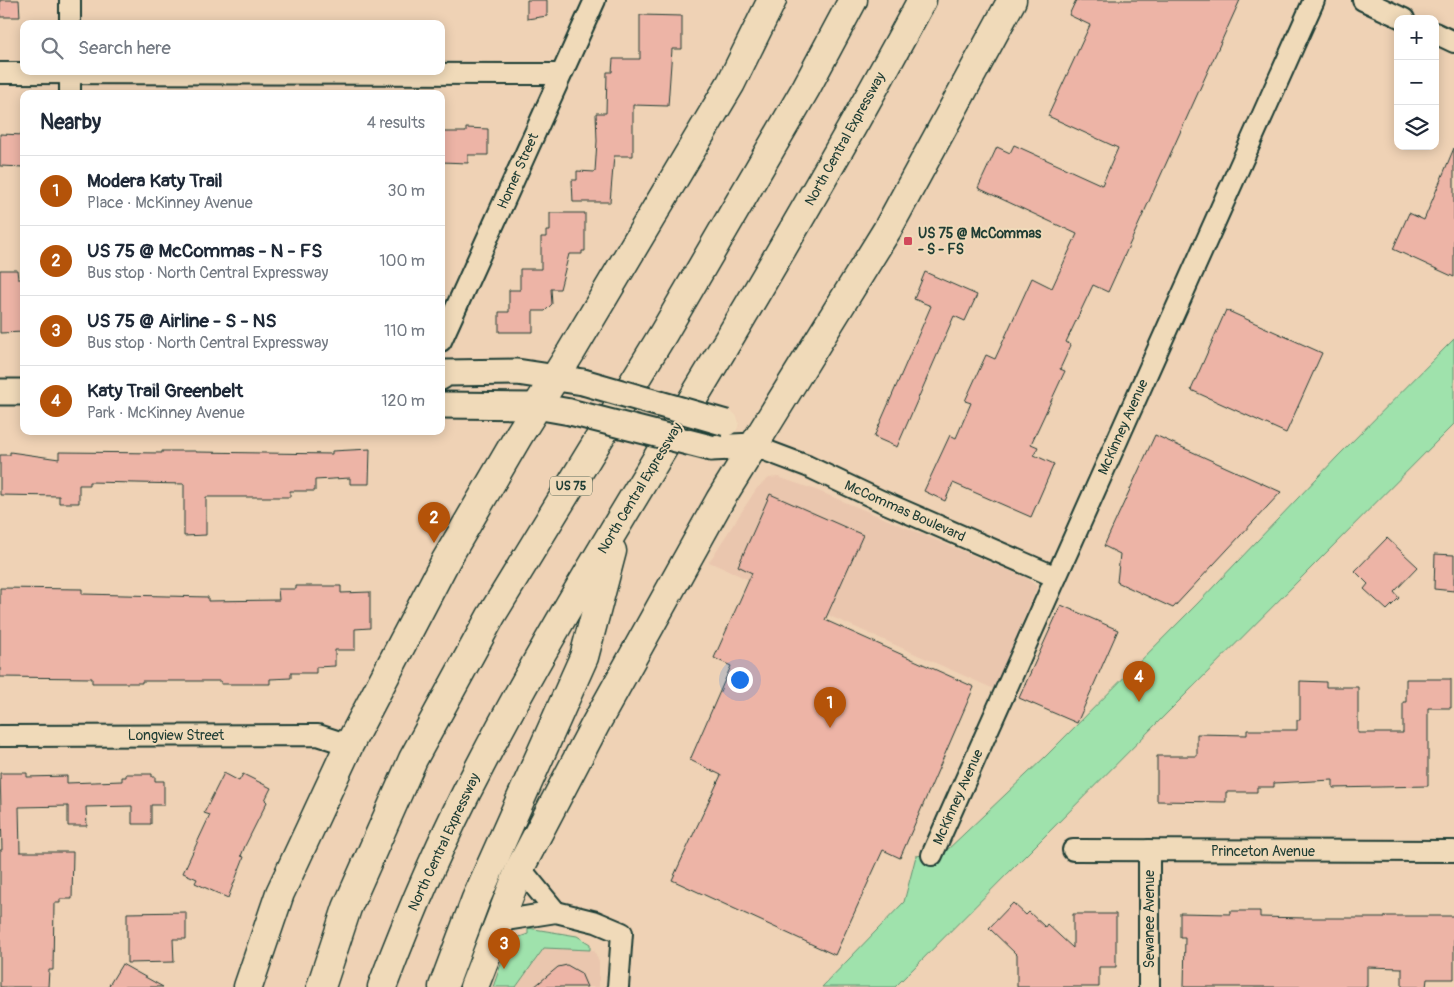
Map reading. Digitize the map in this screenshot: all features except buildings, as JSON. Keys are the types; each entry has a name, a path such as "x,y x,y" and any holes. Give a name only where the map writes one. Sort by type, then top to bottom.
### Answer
{"main road":[{"path":"248,987 280,893 350,746 446,560 536,406 555,378 731,83 772,0"},
{"name":"US 75","path":"321,987 347,908 413,759 491,616 663,334 806,88 852,0"},
{"name":"North Central Expressway","path":"382,987 428,876 480,766 538,658 791,234 922,0"},
{"path":"474,987 520,868 569,772 720,500 887,230 1012,0"},
{"path":"443,987 476,899 584,657 619,522"}],"street":[{"path":"70,0 70,20"},
{"name":"Homer Street","path":"445,332 595,0"},
{"name":"McKinney Avenue","path":"932,855 1314,0"},
{"path":"1363,0 1395,15"},
{"path":"1439,35 1454,42"},
{"path":"0,73 20,73"},
{"path":"445,74 561,74"},
{"path":"70,75 70,90"},
{"name":"McCommas Boulevard","path":"445,374 517,372 583,382 726,423 754,446 807,466 881,501 1056,577"},
{"path":"0,392 20,392"},
{"name":"McCommas Boulevard","path":"445,405 536,406 570,412 710,448 754,446"},
{"name":"Longview Street","path":"0,736 318,736 350,746"},
{"name":"Princeton Avenue","path":"1073,850 1454,851"},
{"name":"Sewanee Avenue","path":"1149,850 1149,987"},
{"path":"520,868 556,912"},
{"path":"499,920 556,912 596,922 622,933 618,987"}],"shaded area":[{"path":"778,477 816,490 1027,578 1037,587 994,689 709,562 757,488 769,478"},
{"path":"544,948 594,950 599,962 599,987 516,987"}],"green space":[{"path":"1454,339 1454,424 895,987 822,987 904,902 916,856 945,852 1046,756 1198,603 1338,456"},
{"path":"528,928 577,936 590,944 590,950 544,948 516,987 493,987 505,953 514,939 528,934"}],"place":[{"name":"US 75 @ McCommas - S - FS","path":"908,241"},
{"name":"US 75 @ McCommas - N - FS","path":"434,543"},
{"name":"Katy Trail Greenbelt","path":"1139,702"},
{"name":"Modera Katy Trail","path":"830,728"},
{"name":"US 75 @ Airline - S - NS","path":"504,969"}]}
